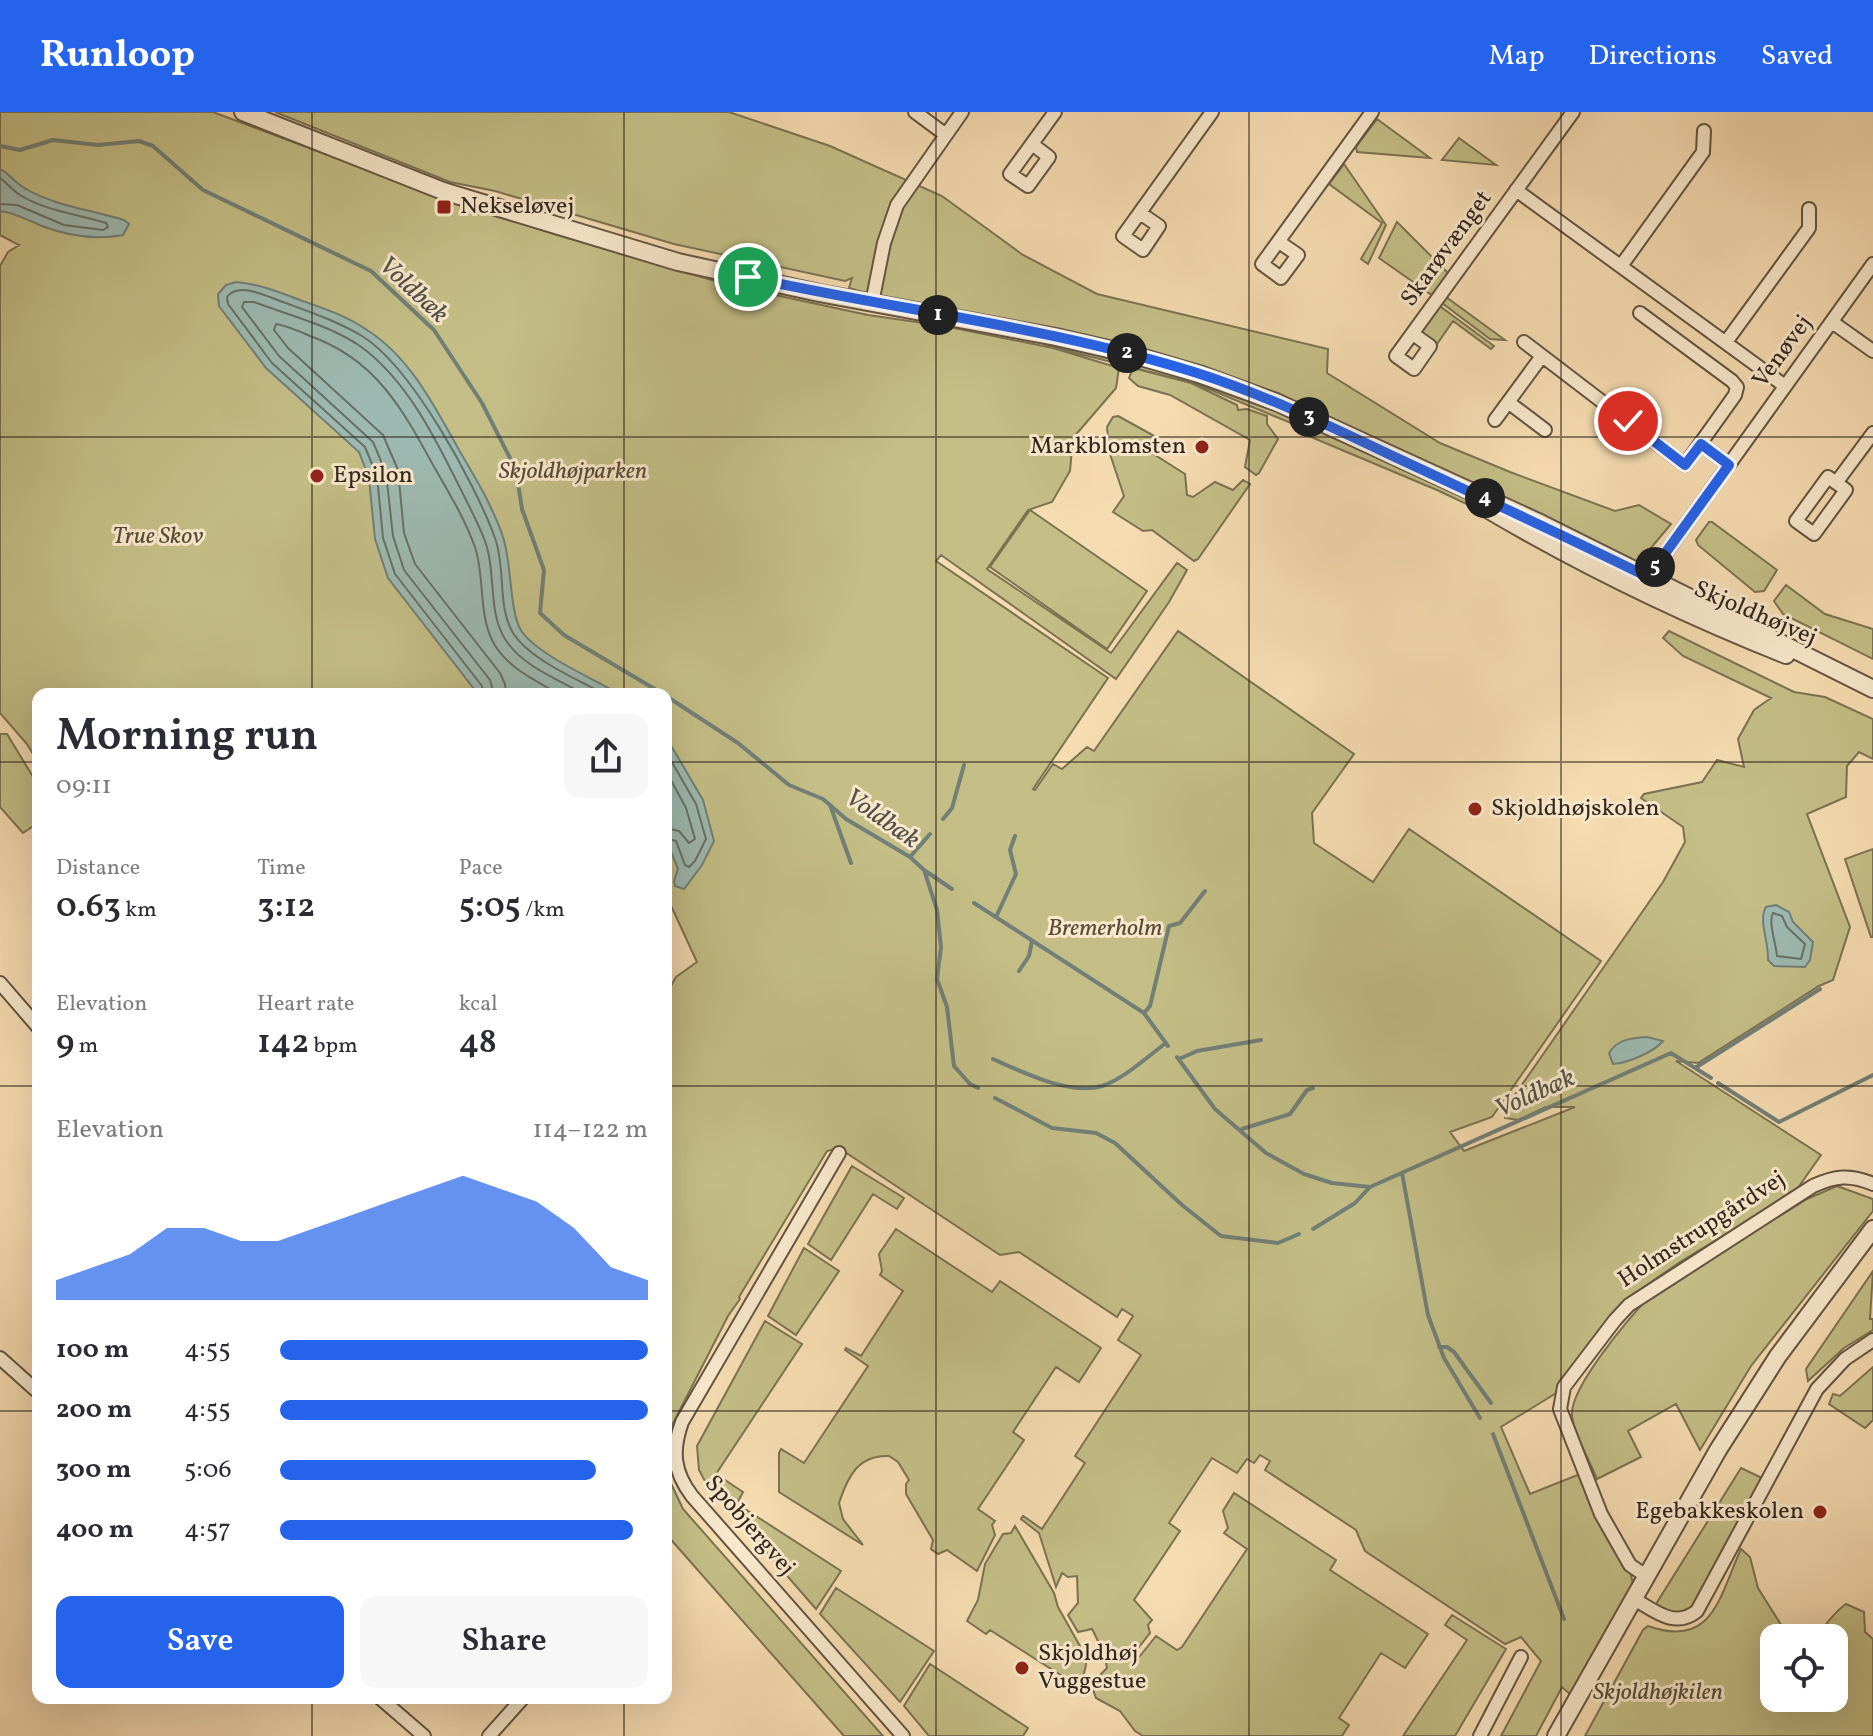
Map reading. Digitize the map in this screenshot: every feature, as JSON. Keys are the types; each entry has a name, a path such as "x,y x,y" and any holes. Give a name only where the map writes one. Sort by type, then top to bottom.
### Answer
{"street":[{"name":"Skjoldhøjvej","path":"243,112 463,198 678,262 872,303 1056,337 1199,374 1276,402 1536,521 1644,583 1748,640 1873,689 1644,583"},
{"path":"915,112 946,135"},
{"path":"872,303 884,243 897,205 962,112"},
{"path":"1032,144 1055,112"},
{"path":"1140,213 1212,112"},
{"path":"1279,242 1372,112"},
{"name":"Skarøvænget","path":"1413,334 1573,112"},
{"path":"1621,266 1703,152 1704,131"},
{"name":"Skarøvænget","path":"1516,190 1785,386"},
{"path":"1726,342 1809,228 1809,209"},
{"name":"Venøvej","path":"1644,583 1873,264"},
{"name":"Venøvej","path":"1524,342 1685,465 1735,395 1735,384 1640,313"},
{"path":"1832,322 1873,351"},
{"path":"1495,420 1542,356"},
{"path":"1508,402 1545,430"},
{"path":"1836,483 1873,433"},
{"path":"1701,444 1729,465"},
{"path":"1828,477 1836,483 1846,490 1814,534 1796,521 1828,477"},
{"path":"0,983 32,1020"},
{"name":"Spobjergvej","path":"839,1153 682,1422 673,1456 684,1486 692,1496 903,1736"},
{"name":"Holmstrupgårdvej","path":"1646,1576 1630,1565 1601,1514 1560,1409 1564,1387 1615,1320 1641,1295 1813,1186 1834,1176 1856,1177 1873,1184"},
{"path":"1556,1736 1718,1450 1778,1356 1873,1229"},
{"path":"1634,1599 1672,1619 1685,1619 1697,1611 1817,1389 1845,1359 1873,1340"},
{"path":"0,1358 32,1387"},
{"path":"1480,1736 1521,1657"},
{"path":"387,1704 424,1736"},
{"path":"489,1736 518,1704"}],"green space":[{"path":"0,112 213,112 424,191 551,233 729,285 868,315 944,326 1053,348 1119,368 1116,388 1073,438 1070,471 1052,502 1028,510 987,569 1111,653 1177,563 1187,570 1116,679 941,555 936,561 1108,678 1033,789 1053,764 1062,769 1087,747 1094,751 1178,631 1354,754 1312,813 1314,843 1373,882 1409,829 1601,961 1492,1117 1450,1132 1464,1151 1575,1107 1546,1107 1518,1120 1505,1118 1505,1109 1663,882 1685,842 1683,827 1641,798 1644,794 1702,782 1717,760 1744,767 1738,739 1754,710 1771,698 1683,656 1663,638 1669,631 1794,692 1825,697 1873,719 1873,759 1859,752 1847,766 1846,797 1807,814 1850,927 1833,980 1698,1063 1676,1061 1821,1155 1795,1192 1680,1262 1628,1298 1559,1382 1558,1392 1501,1427 1530,1494 1580,1474 1610,1543 1630,1571 1633,1584 1570,1694 1562,1687 1536,1736 1501,1736 1541,1661 1521,1637 1505,1644 1365,1551 1356,1530 1265,1470 1270,1461 1260,1455 1254,1463 1247,1459 1237,1473 1212,1458 1169,1523 1180,1531 1134,1600 1152,1620 1148,1625 1150,1633 1132,1656 1136,1661 1156,1636 1177,1650 1182,1647 1247,1549 1224,1533 1228,1528 1223,1511 1234,1493 1336,1560 1330,1570 1428,1634 1405,1668 1381,1653 1339,1718 1349,1725 1342,1736 1143,1736 1135,1731 1120,1711 1096,1698 1091,1684 1107,1668 1105,1658 1095,1652 1100,1645 1092,1629 1078,1632 1068,1615 1078,1603 1077,1576 1068,1577 1062,1573 1056,1587 1039,1533 1021,1519 1023,1516 1042,1529 1085,1463 1075,1456 1141,1355 1118,1340 1133,1316 1122,1309 1117,1317 1019,1252 1000,1255 841,1147 827,1151 728,1316 672,1425 672,984 676,977 697,962 672,908 672,688 32,688 32,752 0,713 0,266 8,252 19,245 0,235"},
{"path":"275,112 729,112 830,146 942,196 1023,255 1097,294 1328,349 1327,373 1440,443 1615,511 1639,505 1671,524 1625,579 1437,490 1299,432 1296,425 1194,383 1076,353 849,288 852,278 845,281 674,244 495,191 450,182"},
{"path":"1377,119 1430,158 1357,152 1356,147"},
{"path":"1459,138 1496,165 1442,160"},
{"path":"1344,164 1386,225 1368,264 1361,259 1382,223 1329,184"},
{"path":"1397,222 1448,273 1433,296 1379,258"},
{"path":"1446,297 1505,340 1490,339 1442,303"},
{"path":"1439,307 1494,346 1491,349 1453,321 1435,347 1421,333"},
{"path":"1133,368 1191,383 1237,405 1238,410 1247,409 1267,416 1267,424 1278,439 1259,473 1256,475 1245,467 1250,440 1170,395 1138,386 1129,378"},
{"path":"1118,416 1158,438 1152,453 1185,474 1187,495 1193,497 1215,482 1233,490 1243,480 1250,484 1198,559 1194,561 1152,530 1143,531 1113,512 1124,496 1109,451 1107,427 1113,417"},
{"path":"1030,510 1147,591 1107,649 990,567"},
{"path":"1709,522 1777,570 1764,591 1755,592 1698,545 1696,540"},
{"path":"1786,585 1825,614 1873,629 1873,659 1783,614 1774,601"},
{"path":"0,734 7,734 32,775 32,827 23,833 0,807"},
{"path":"1873,849 1873,937 1871,937 1845,859"},
{"path":"852,1166 904,1198 897,1209 873,1194 831,1260 808,1244"},
{"path":"1837,1186 1873,1199 1873,1211 1751,1366 1700,1450 1676,1404 1628,1431 1641,1457 1597,1479 1575,1430 1572,1415 1574,1403 1591,1371 1629,1320 1650,1296 1807,1199"},
{"path":"896,1229 992,1292 1000,1281 1101,1348 1079,1382 1056,1367 1013,1432 1024,1440 978,1509 995,1521 992,1525 995,1535 977,1571 947,1550 938,1554 931,1549 933,1540 906,1494 909,1480 898,1462 889,1456 862,1463 846,1484 839,1503 843,1519 863,1545 779,1492 781,1449 804,1463 868,1366 846,1348 861,1356 903,1291 880,1275 879,1254"},
{"path":"804,1248 839,1271 796,1335 768,1316"},
{"path":"1873,1271 1870,1319 1873,1319 1873,1330 1844,1348 1808,1381 1806,1369"},
{"path":"765,1321 802,1344 716,1474 743,1492 732,1513 699,1470 697,1446"},
{"path":"1873,1367 1873,1420 1865,1428 1829,1404 1833,1394 1840,1396"},
{"path":"1741,1468 1762,1478 1698,1601 1683,1612 1667,1610 1656,1604"},
{"path":"672,1486 683,1509 883,1736 844,1736 672,1541"},
{"path":"742,1507 841,1571 816,1609 736,1517"},
{"path":"1015,1526 1085,1655 1085,1669 1074,1692 1066,1688 1070,1681 990,1630 986,1634 967,1621 978,1600 985,1564 1003,1534 1011,1533"},
{"name":"Skjoldhøjkilen","path":"1741,1549 1750,1557 1758,1588 1781,1624 1760,1624 1760,1712 1848,1712 1848,1624 1827,1624 1846,1604 1864,1612 1865,1632 1873,1639 1873,1736 1585,1736 1643,1630 1648,1626 1670,1631 1687,1630 1700,1624 1719,1601"},
{"path":"836,1588 934,1651 900,1702 820,1614"},
{"path":"1452,1615 1506,1649 1455,1736 1403,1736 1467,1640 1445,1625"},
{"path":"930,1664 1028,1728 1023,1736 929,1736 904,1706"}],"water":[{"path":"0,169 37,195 129,224 123,235 72,235 0,211"},
{"path":"236,282 253,285 326,309 367,330 396,354 431,400 494,515 506,548 515,613 522,632 553,658 608,688 473,688 388,578 375,539 369,478 359,452 266,368 219,306 218,294 226,285"},
{"path":"672,747 703,800 714,841 702,865 684,889 675,886 678,869 672,854"},
{"path":"1776,905 1789,912 1793,922 1813,942 1810,960 1805,967 1774,966 1768,960 1764,912 1766,907"},
{"path":"1647,1037 1663,1041 1640,1056 1613,1064 1609,1053 1616,1045"}],"waterway":[{"name":"Voldbæk","path":"0,146 20,150 53,140 98,145 139,141 153,146 203,190 371,271 434,330 482,403 516,470 522,509 544,570 540,613 564,635 653,688"},
{"name":"Voldbæk","path":"672,700 738,743 789,785 823,799 846,819 910,857 924,870 937,910 941,947 937,979 947,1007 954,1066 970,1084 978,1088"},
{"path":"943,819 952,808 964,765"},
{"path":"830,805 851,863"},
{"path":"910,857 930,834"},
{"path":"996,917 1016,874 1010,850 1015,836"},
{"path":"924,870 952,889"},
{"path":"1144,1013 1150,1006 1169,926 1180,923 1205,891"},
{"name":"Voldbæk","path":"974,903 1144,1013 1168,1046"},
{"path":"1019,971 1029,956 1032,941"},
{"path":"1695,1068 1820,989"},
{"path":"1179,1059 1197,1051 1261,1040"},
{"path":"993,1059 1046,1081 1089,1088 1119,1078 1166,1043"},
{"name":"Voldbæk","path":"1313,1229 1355,1203 1370,1187 1671,1053 1711,1078"},
{"name":"Voldbæk","path":"1177,1057 1215,1109 1266,1153 1304,1174 1332,1183 1370,1187"},
{"name":"Voldbæk","path":"1718,1083 1779,1122 1873,1075"},
{"path":"1242,1129 1290,1114 1307,1090 1313,1088"},
{"name":"Voldbæk","path":"995,1098 1052,1128 1096,1133 1115,1143 1182,1205 1221,1236 1278,1243 1299,1234"},
{"path":"1402,1173 1428,1315 1444,1358 1480,1418"},
{"path":"1439,1347 1447,1347 1454,1352 1491,1403"},
{"path":"1493,1434 1564,1619"}],"place":[{"name":"Nekseløvej","path":"444,207"},
{"name":"Markblomsten","path":"1202,447"},
{"name":"Epsilon","path":"317,476"},
{"name":"Skjoldhøjskolen","path":"1475,809"},
{"name":"Egebakkeskolen","path":"1820,1512"},
{"name":"Skjoldhøj Vuggestue","path":"1022,1668"}],"route":[{"path":"748,277 1056,337 1199,374 1276,402 1536,521 1648,577 1729,465 1701,444 1685,465 1628,421"}],"park label":[{"name":"Skjoldhøjparken","path":"573,472"},
{"name":"True Skov","path":"158,537"},
{"name":"Bremerholm","path":"1105,929"}]}
